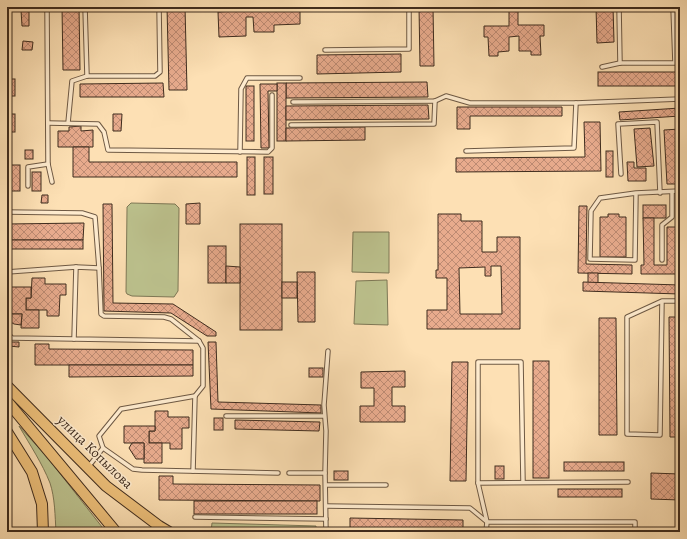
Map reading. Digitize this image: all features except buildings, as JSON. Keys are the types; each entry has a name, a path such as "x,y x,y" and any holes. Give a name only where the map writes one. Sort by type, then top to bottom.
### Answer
{"main road":[{"name":"улица Копылова","path":"7,386 106,486 169,532"},
{"path":"7,401 116,532"},
{"path":"7,432 32,472 42,504 43,532"}],"lane":[{"path":"47,7 48,164 52,182"},
{"path":"85,7 87,76"},
{"path":"68,123 72,81 87,76 155,76 160,72 159,7"},
{"path":"325,50 409,49 409,7"},
{"path":"620,7 620,64"},
{"path":"602,67 620,64 675,63 673,7"},
{"path":"240,152 241,89 247,78 300,78"},
{"path":"48,123 98,124 104,132 108,150 268,152 272,148 272,95"},
{"path":"293,102 435,101 446,96 470,103 576,103 680,99"},
{"path":"291,125 434,124 435,101"},
{"path":"466,151 574,148 576,103"},
{"path":"621,174 618,124 657,122 660,193"},
{"path":"28,186 28,167 48,164"},
{"path":"636,193 635,260 590,259 591,211 600,198 636,193 680,191"},
{"path":"662,260 662,225 672,217 672,192"},
{"path":"7,212 82,213 95,217 101,314 104,316 164,317 172,319 198,341 203,348 203,386 195,396 193,471"},
{"path":"7,272 76,267 99,268"},
{"path":"74,339 76,267"},
{"path":"662,301 660,434 627,434 627,316 662,301 680,301"},
{"path":"7,333 12,338 198,341"},
{"path":"326,532 326,431 324,416 328,351"},
{"path":"486,532 487,522 478,483 478,362 522,362 523,482"},
{"path":"195,396 121,409 99,436 103,448 133,469 278,473"},
{"path":"226,416 324,416"},
{"path":"87,468 103,448"},
{"path":"289,473 325,473"},
{"path":"478,483 628,482"},
{"path":"326,485 386,485"},
{"path":"326,506 470,508 487,522 635,522 635,531 680,531"},
{"path":"195,517 326,519"}],"green space":[{"path":"131,203 175,204 179,208 178,291 174,297 132,296 126,292 127,207"},
{"path":"353,232 389,232 389,273 352,272"},
{"path":"387,280 388,325 354,324 356,281"},
{"path":"19,426 47,457 106,532 56,532 54,501 50,483 40,461"},
{"path":"212,523 316,526 316,532 211,532"}]}
